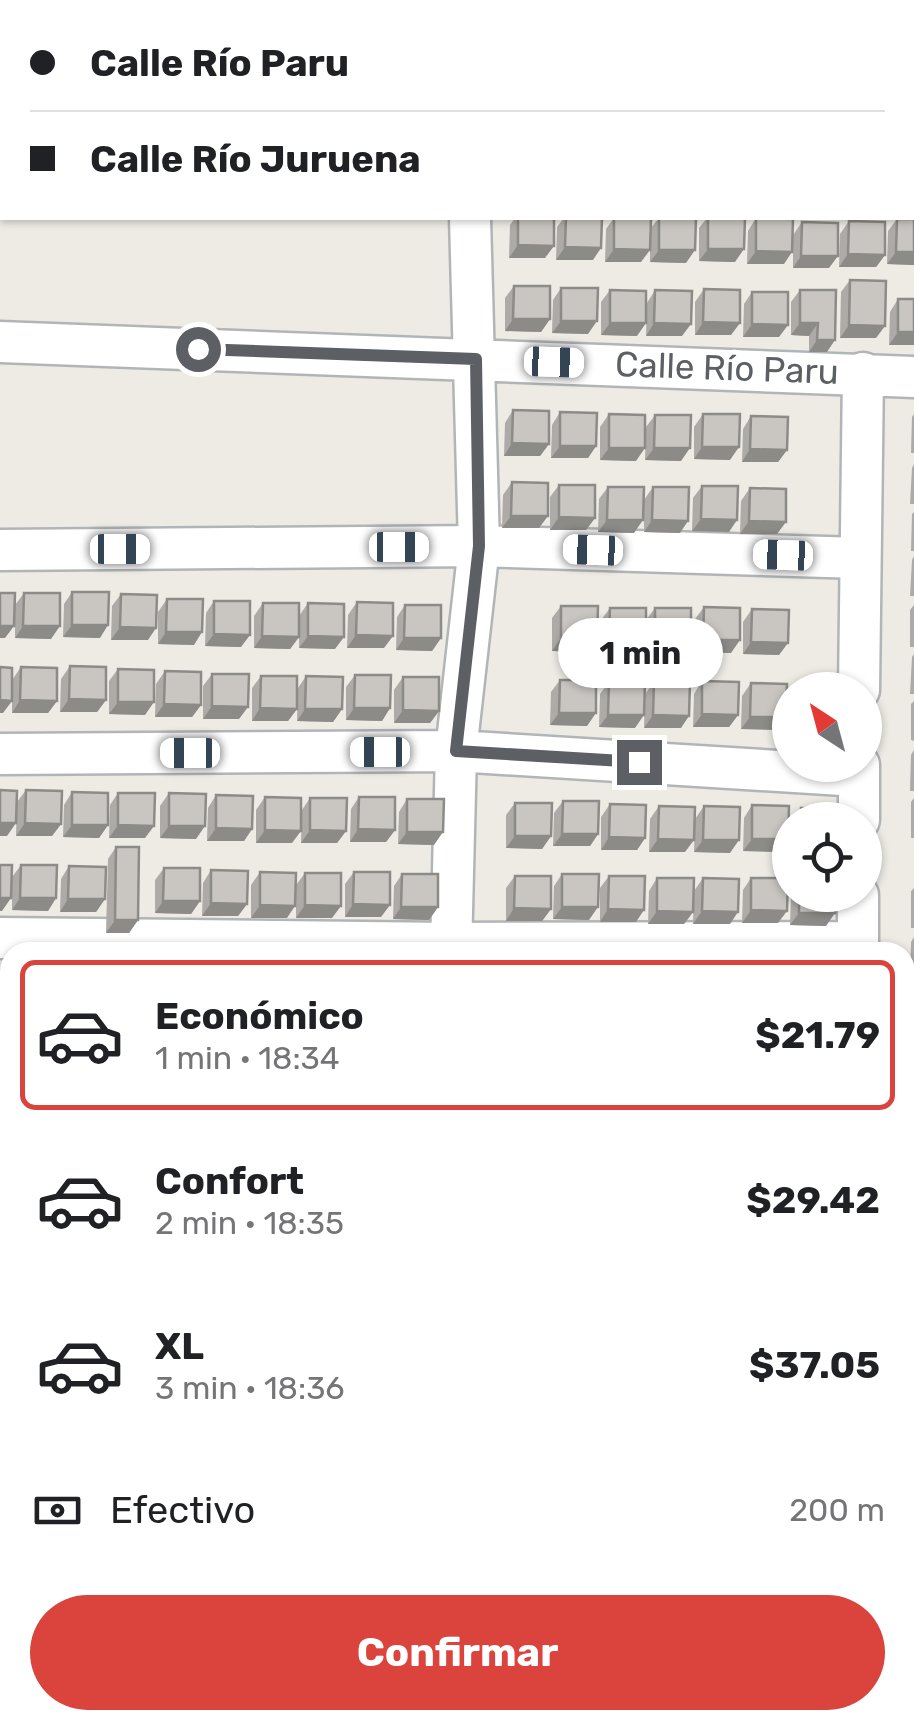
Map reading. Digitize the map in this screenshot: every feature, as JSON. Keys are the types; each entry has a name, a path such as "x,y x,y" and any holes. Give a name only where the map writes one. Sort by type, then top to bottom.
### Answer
{"street":[{"path":"451,942 456,751 479,546 470,220"},
{"name":"Calle Río Paru","path":"0,342 914,377"},
{"path":"859,672 862,373"},
{"path":"0,550 479,546 859,558"},
{"path":"0,754 456,751 772,767"},
{"path":"858,912 858,942"},
{"path":"0,938 180,942"}],"building":[{"path":"518,220 554,220 554,246 518,245"},
{"path":"566,220 602,220 601,248 565,247"},
{"path":"614,220 651,220 650,250 614,249"},
{"path":"659,220 696,220 695,250 659,250"},
{"path":"708,220 745,220 744,249 708,249"},
{"path":"756,220 793,220 792,252 756,251"},
{"path":"897,220 914,220 914,252 896,252"},
{"path":"849,221 885,222 885,255 848,254"},
{"path":"802,222 838,223 838,256 801,256"},
{"path":"850,280 886,281 885,326 849,325"},
{"path":"514,286 550,286 550,319 513,319"},
{"path":"561,288 598,288 597,321 561,321"},
{"path":"704,289 740,290 740,323 703,322"},
{"path":"610,290 646,291 646,323 610,323"},
{"path":"655,290 692,291 691,324 654,323"},
{"path":"800,290 836,290 835,340 817,340 818,323 800,323"},
{"path":"752,292 788,292 788,325 752,324"},
{"path":"898,299 914,299 914,332 898,332"},
{"path":"513,410 549,411 549,444 512,443"},
{"path":"560,412 597,413 596,446 560,446"},
{"path":"609,414 645,415 645,448 609,448"},
{"path":"703,414 740,414 739,447 702,447"},
{"path":"655,415 691,415 690,448 654,448"},
{"path":"751,416 788,417 787,450 750,449"},
{"path":"512,482 548,483 548,516 511,516"},
{"path":"559,485 595,485 595,518 559,517"},
{"path":"702,486 738,486 737,520 701,519"},
{"path":"608,487 644,487 643,520 607,520"},
{"path":"653,487 689,487 688,521 652,520"},
{"path":"750,488 786,489 786,522 749,521"},
{"path":"72,592 109,592 108,625 72,625"},
{"path":"0,593 15,593 14,626 0,626"},
{"path":"24,593 60,593 60,626 23,626"},
{"path":"121,594 157,595 156,628 120,627"},
{"path":"167,599 203,599 202,632 166,632"},
{"path":"214,601 250,601 250,635 214,634"},
{"path":"357,602 393,603 393,636 356,635"},
{"path":"263,603 299,603 299,637 262,636"},
{"path":"308,603 344,604 344,637 308,636"},
{"path":"405,605 441,605 441,638 404,638"},
{"path":"561,606 598,606 597,639 561,638"},
{"path":"704,607 740,608 740,640 703,640"},
{"path":"610,608 646,608 646,641 609,640"},
{"path":"655,608 691,608 691,641 655,640"},
{"path":"752,609 789,610 788,643 751,642"},
{"path":"70,666 106,667 106,700 69,699"},
{"path":"0,667 12,668 12,701 0,700"},
{"path":"21,667 57,668 57,701 20,700"},
{"path":"118,669 154,670 154,702 118,702"},
{"path":"165,671 201,672 201,705 164,704"},
{"path":"212,674 249,674 248,707 212,706"},
{"path":"355,675 391,675 390,708 354,708"},
{"path":"261,676 297,676 297,709 260,708"},
{"path":"306,676 343,677 342,709 305,709"},
{"path":"403,677 439,677 439,711 403,710"},
{"path":"560,680 596,680 596,713 559,713"},
{"path":"702,681 739,682 738,715 702,714"},
{"path":"609,682 645,682 644,715 608,715"},
{"path":"654,682 690,682 689,716 653,715"},
{"path":"751,683 772,684 772,717 750,717"},
{"path":"0,790 17,791 16,823 0,823"},
{"path":"26,790 62,791 61,824 25,823"},
{"path":"72,792 108,793 108,825 72,825"},
{"path":"118,793 155,793 154,826 118,825"},
{"path":"169,793 206,794 205,826 169,826"},
{"path":"216,795 253,796 252,829 216,828"},
{"path":"265,797 301,798 301,831 265,830"},
{"path":"359,797 395,797 395,830 358,829"},
{"path":"310,798 347,798 346,831 310,830"},
{"path":"407,799 444,799 443,832 407,832"},
{"path":"563,801 599,801 598,834 562,834"},
{"path":"515,803 552,803 551,836 515,836"},
{"path":"610,804 646,805 645,838 609,837"},
{"path":"752,805 772,806 772,839 752,839"},
{"path":"659,806 695,807 694,840 658,839"},
{"path":"704,806 740,807 739,840 703,840"},
{"path":"116,847 139,847 138,920 115,920"},
{"path":"0,865 12,865 11,898 0,898"},
{"path":"21,865 57,865 56,898 20,898"},
{"path":"69,866 106,867 105,899 68,899"},
{"path":"164,868 200,868 200,901 163,901"},
{"path":"211,870 248,871 247,904 211,903"},
{"path":"260,872 296,873 295,906 260,905"},
{"path":"354,872 390,872 390,905 353,904"},
{"path":"305,873 341,873 341,906 305,905"},
{"path":"402,874 438,874 438,907 401,907"},
{"path":"562,874 599,874 598,907 562,907"},
{"path":"515,876 551,876 551,909 514,908"},
{"path":"609,876 645,876 644,910 608,909"},
{"path":"657,878 694,878 693,912 657,911"},
{"path":"703,878 739,879 738,912 702,911"},
{"path":"751,878 772,878 772,911 751,910"}],"route":[{"path":"198,349 476,359 479,546 456,751 639,762"}]}
